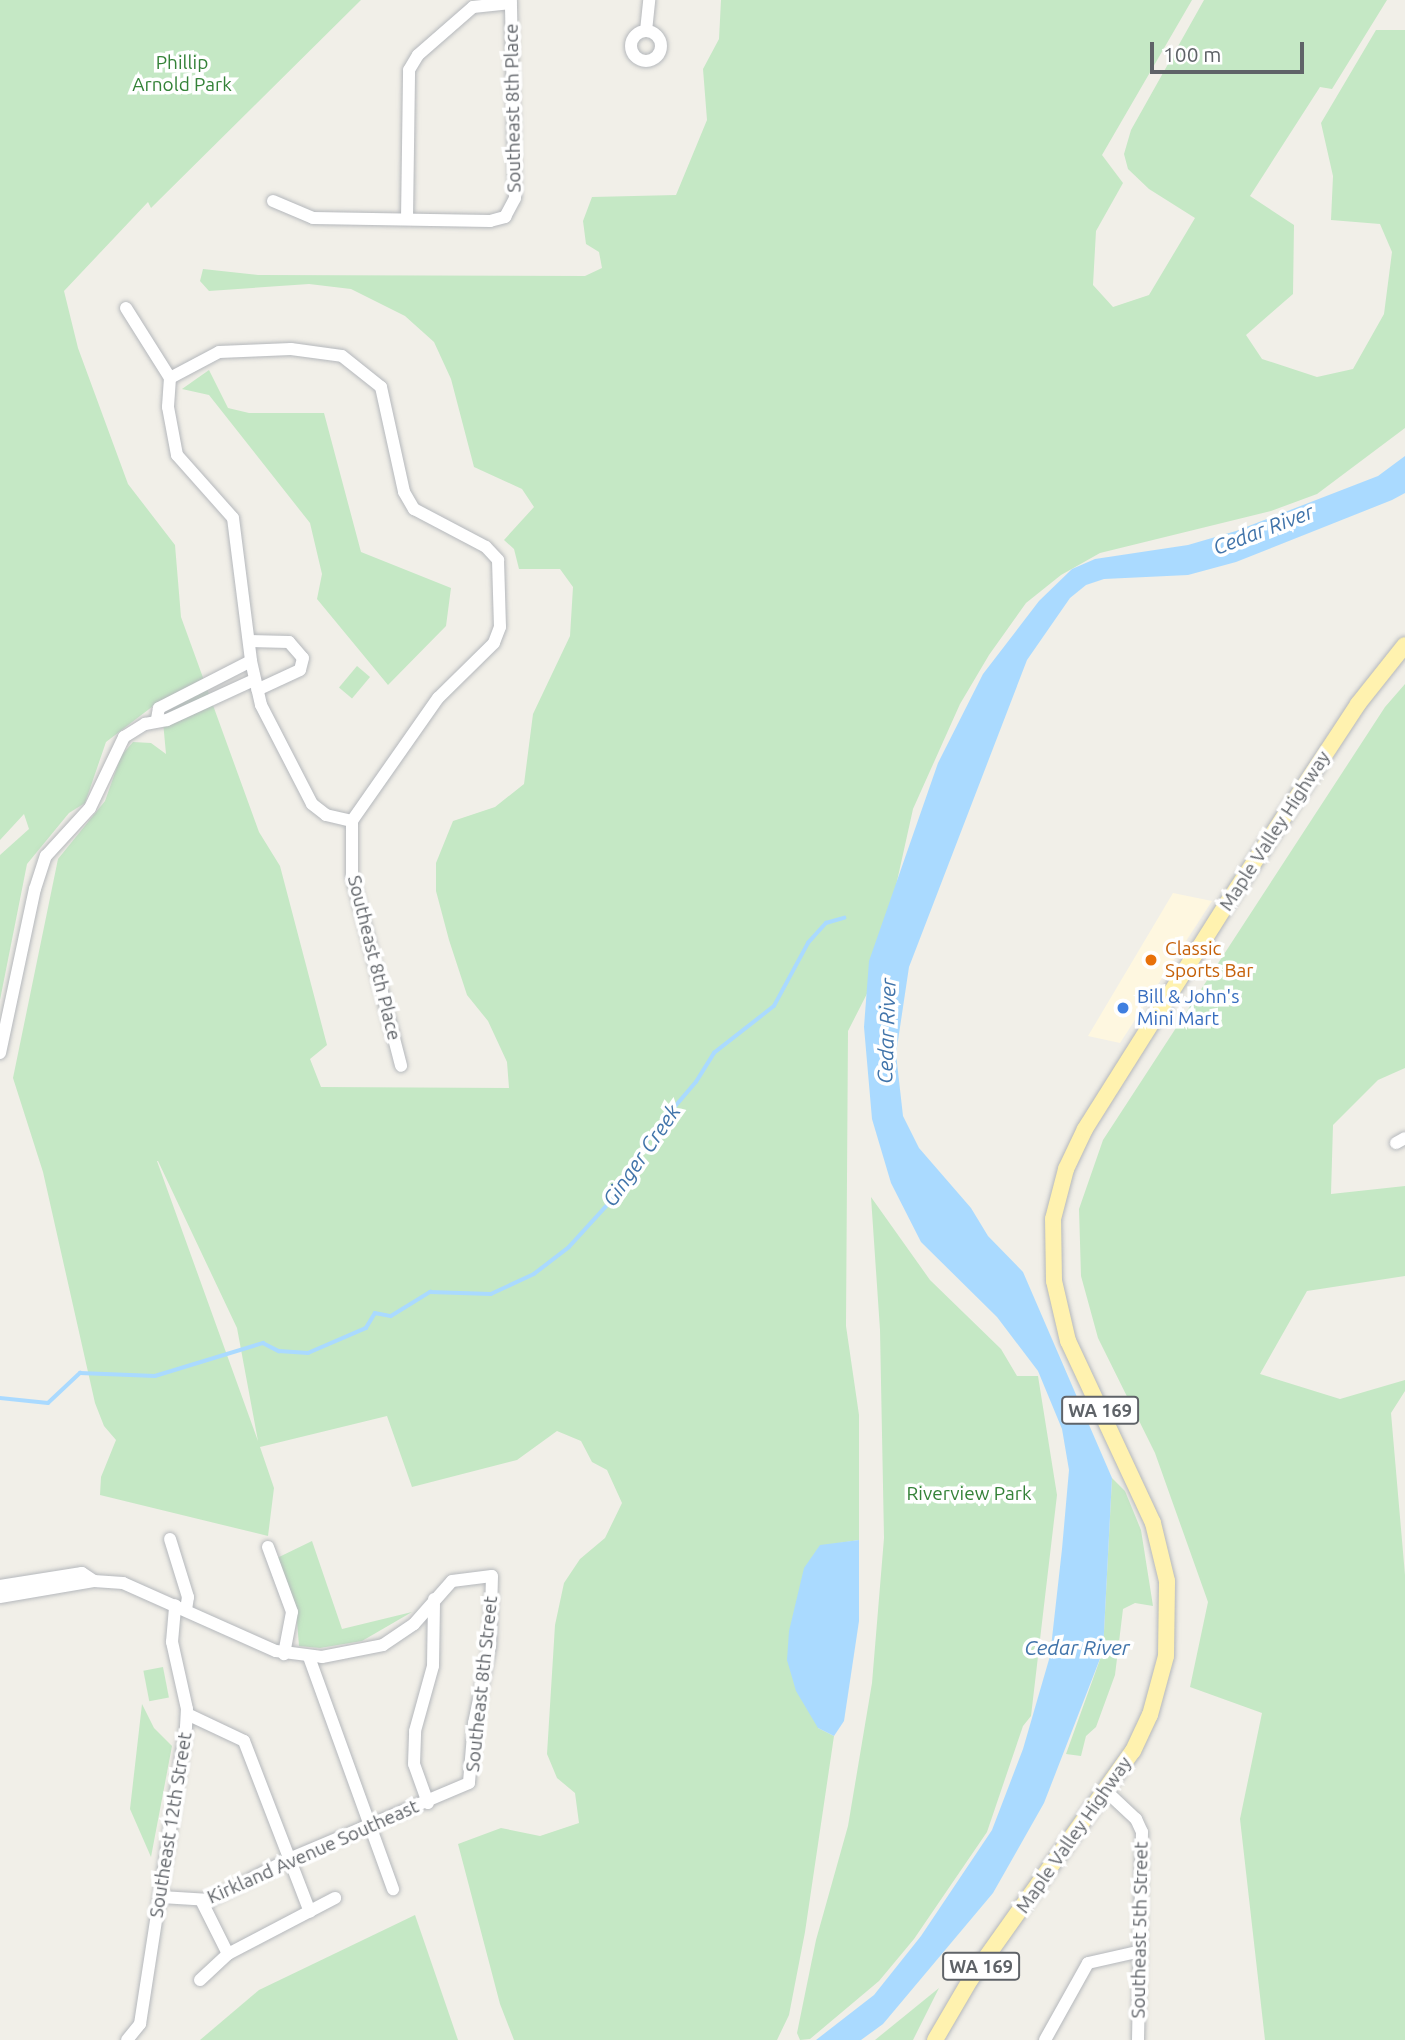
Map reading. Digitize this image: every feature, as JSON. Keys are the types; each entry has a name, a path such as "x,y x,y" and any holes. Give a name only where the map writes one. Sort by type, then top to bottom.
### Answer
{"main road":[{"name":"Maple Valley Highway","path":"934,2040 970,1980 1107,1792 1144,1731 1161,1680 1169,1631 1167,1581 1153,1523 1083,1375 1062,1318 1052,1249 1059,1194 1074,1149 1098,1107 1340,730 1405,645"}],"street":[{"path":"646,31 649,0"},
{"path":"273,201 313,218 407,219 408,70 418,55 473,7 511,1"},
{"name":"Southeast 8th Place","path":"407,219 490,221 508,214 515,198 511,1"},
{"path":"126,308 170,378 168,407 177,455 233,518 255,685 312,804 326,815 352,821 438,698 494,643 500,627 498,560 486,547 414,509 404,492 384,394 371,376 342,356 291,349 219,352 170,378"},
{"path":"0,1053 35,889 46,856 90,808 124,737 157,719 167,720 300,670 303,658 289,642 249,641"},
{"path":"157,719 159,708 251,661"},
{"name":"Southeast 8th Place","path":"352,821 352,876 401,1066"},
{"name":"Southeast 12th Street","path":"127,2040 140,2024 187,1714 172,1642 181,1608 188,1597 170,1539"},
{"path":"268,1547 292,1612 284,1654"},
{"path":"0,1586 82,1573 94,1581"},
{"name":"Southeast 8th Street","path":"434,1599 452,1581 492,1576 491,1635 474,1723 473,1775 463,1788"},
{"path":"0,1597 94,1581 123,1583 284,1654 309,1657 342,1656 383,1645 414,1624 434,1599"},
{"path":"428,1803 415,1753 420,1705 436,1646 434,1599"},
{"path":"309,1657 393,1889"},
{"path":"187,1714 244,1741 310,1912"},
{"name":"Kirkland Avenue Southeast","path":"160,1897 202,1902 289,1859 463,1788"},
{"name":"Southeast 5th Street","path":"1107,1792 1136,1819 1142,1832 1137,1952 1138,2040"},
{"path":"200,1980 229,1954 335,1898"},
{"path":"202,1902 229,1954"},
{"path":"1045,2040 1088,1964 1137,1952"}],"shaded area":[{"path":"1173,893 1212,901 1120,1043 1088,1036"}],"green space":[{"name":"Phillip Arnold Park","path":"0,0 361,0 151,208 148,202 64,291 78,348 128,484 175,545 181,617 259,832 280,866 327,1045 310,1059 321,1087 509,1088 507,1062 488,1021 467,995 449,940 436,891 436,863 453,821 495,807 524,784 533,714 570,636 573,587 560,569 519,569 514,549 504,540 534,507 522,489 474,467 451,379 434,342 405,316 351,289 309,284 209,291 200,281 203,269 258,275 585,276 602,268 599,252 586,244 583,221 592,197 676,195 707,120 703,69 719,39 721,0 1192,0 1102,155 1123,183 1096,231 1093,285 1113,307 1149,295 1195,218 1149,189 1128,169 1124,154 1131,130 1204,0 1387,0 1332,89 1320,87 1250,196 1294,225 1293,294 1246,335 1262,359 1317,377 1353,369 1384,314 1392,252 1380,224 1331,220 1333,176 1321,123 1376,30 1405,30 1405,428 1317,494 1271,511 1100,553 1061,575 1026,603 989,655 960,704 913,809 876,976 848,1031 846,1326 859,1415 859,1540 820,1546 818,1728 834,1736 805,1932 789,2015 777,2040 514,2040 500,2004 458,1844 501,1828 540,1836 579,1823 575,1793 557,1778 547,1754 555,1625 564,1583 580,1559 605,1538 622,1503 607,1470 592,1462 581,1441 557,1431 517,1460 412,1487 387,1416 260,1447 274,1488 268,1536 100,1495 101,1477 116,1440 104,1426 95,1403 43,1172 13,1078 58,859 105,801 121,756 133,742 151,743 166,754 161,700 106,742 85,803 69,813 27,864 0,1000 0,855 29,829 24,814 0,840","holes":["157,1161 158,1161 237,1328 258,1441"]},
{"path":"209,370 228,408 249,413 324,413 361,552 451,588 446,626 388,685 317,599 322,574 310,523 209,395 182,389"},
{"path":"357,666 370,677 352,698 339,687"},
{"path":"1405,684 1405,1068 1378,1080 1333,1125 1331,1194 1405,1186 1405,1276 1307,1291 1260,1374 1340,1399 1405,1380 1405,1391 1391,1413 1405,1575 1405,2040 1265,2040 1240,1819 1262,1713 1190,1687 1208,1602 1155,1453 1098,1338 1081,1276 1079,1209 1103,1140 1385,707"},
{"name":"Riverview Park","path":"871,1197 930,1280 1001,1349 1017,1376 1038,1376 1057,1495 1031,1716 1023,1726 987,1832 914,1939 879,1981 810,2039 800,2040 797,2033 816,1940 848,1826 872,1683 884,1538 880,1330"},
{"path":"1112,1478 1125,1491 1141,1530 1153,1606 1135,1603 1123,1609 1115,1675 1096,1727 1086,1736 1081,1756 1066,1754 1103,1651"},
{"path":"312,1541 342,1629 412,1612 362,1641 320,1648 299,1646 296,1609 277,1558"},
{"path":"163,1667 169,1697 149,1701 143,1671"},
{"path":"142,1704 154,1728 172,1746 151,1857 130,1809"},
{"path":"415,1915 458,2040 200,2040 259,1990"},
{"path":"939,1988 913,2040 875,2040"}],"water":[{"name":"Cedar River","path":"1405,456 1405,493 1392,500 1236,562 1188,575 1104,579 1086,585 1070,598 1027,660 909,967 896,1054 903,1116 919,1148 971,1208 988,1236 1023,1272 1112,1478 1103,1651 1044,1803 993,1893 883,2024 861,2040 816,2040 874,1995 921,1936 992,1830 1023,1749 1050,1656 1062,1549 1069,1470 1062,1429 1038,1371 997,1317 921,1242 891,1183 872,1119 864,1027 869,961 938,763 983,674 1039,601 1072,569 1095,559 1188,545 1236,531 1378,476"},
{"path":"859,1540 859,1621 844,1721 834,1736 818,1728 796,1691 787,1660 789,1631 804,1568 820,1545"}],"waterway":[{"name":"Ginger Creek","path":"0,1398 48,1403 80,1373 155,1376 263,1343 279,1351 308,1353 366,1328 375,1313 391,1316 430,1292 491,1294 534,1274 569,1247 622,1189 649,1137 696,1082 714,1053 774,1006 808,943 826,923 844,918"}],"place":[{"name":"Classic Sports Bar","path":"1151,960"},
{"name":"Bill & John's Mini Mart","path":"1123,1008"}]}
